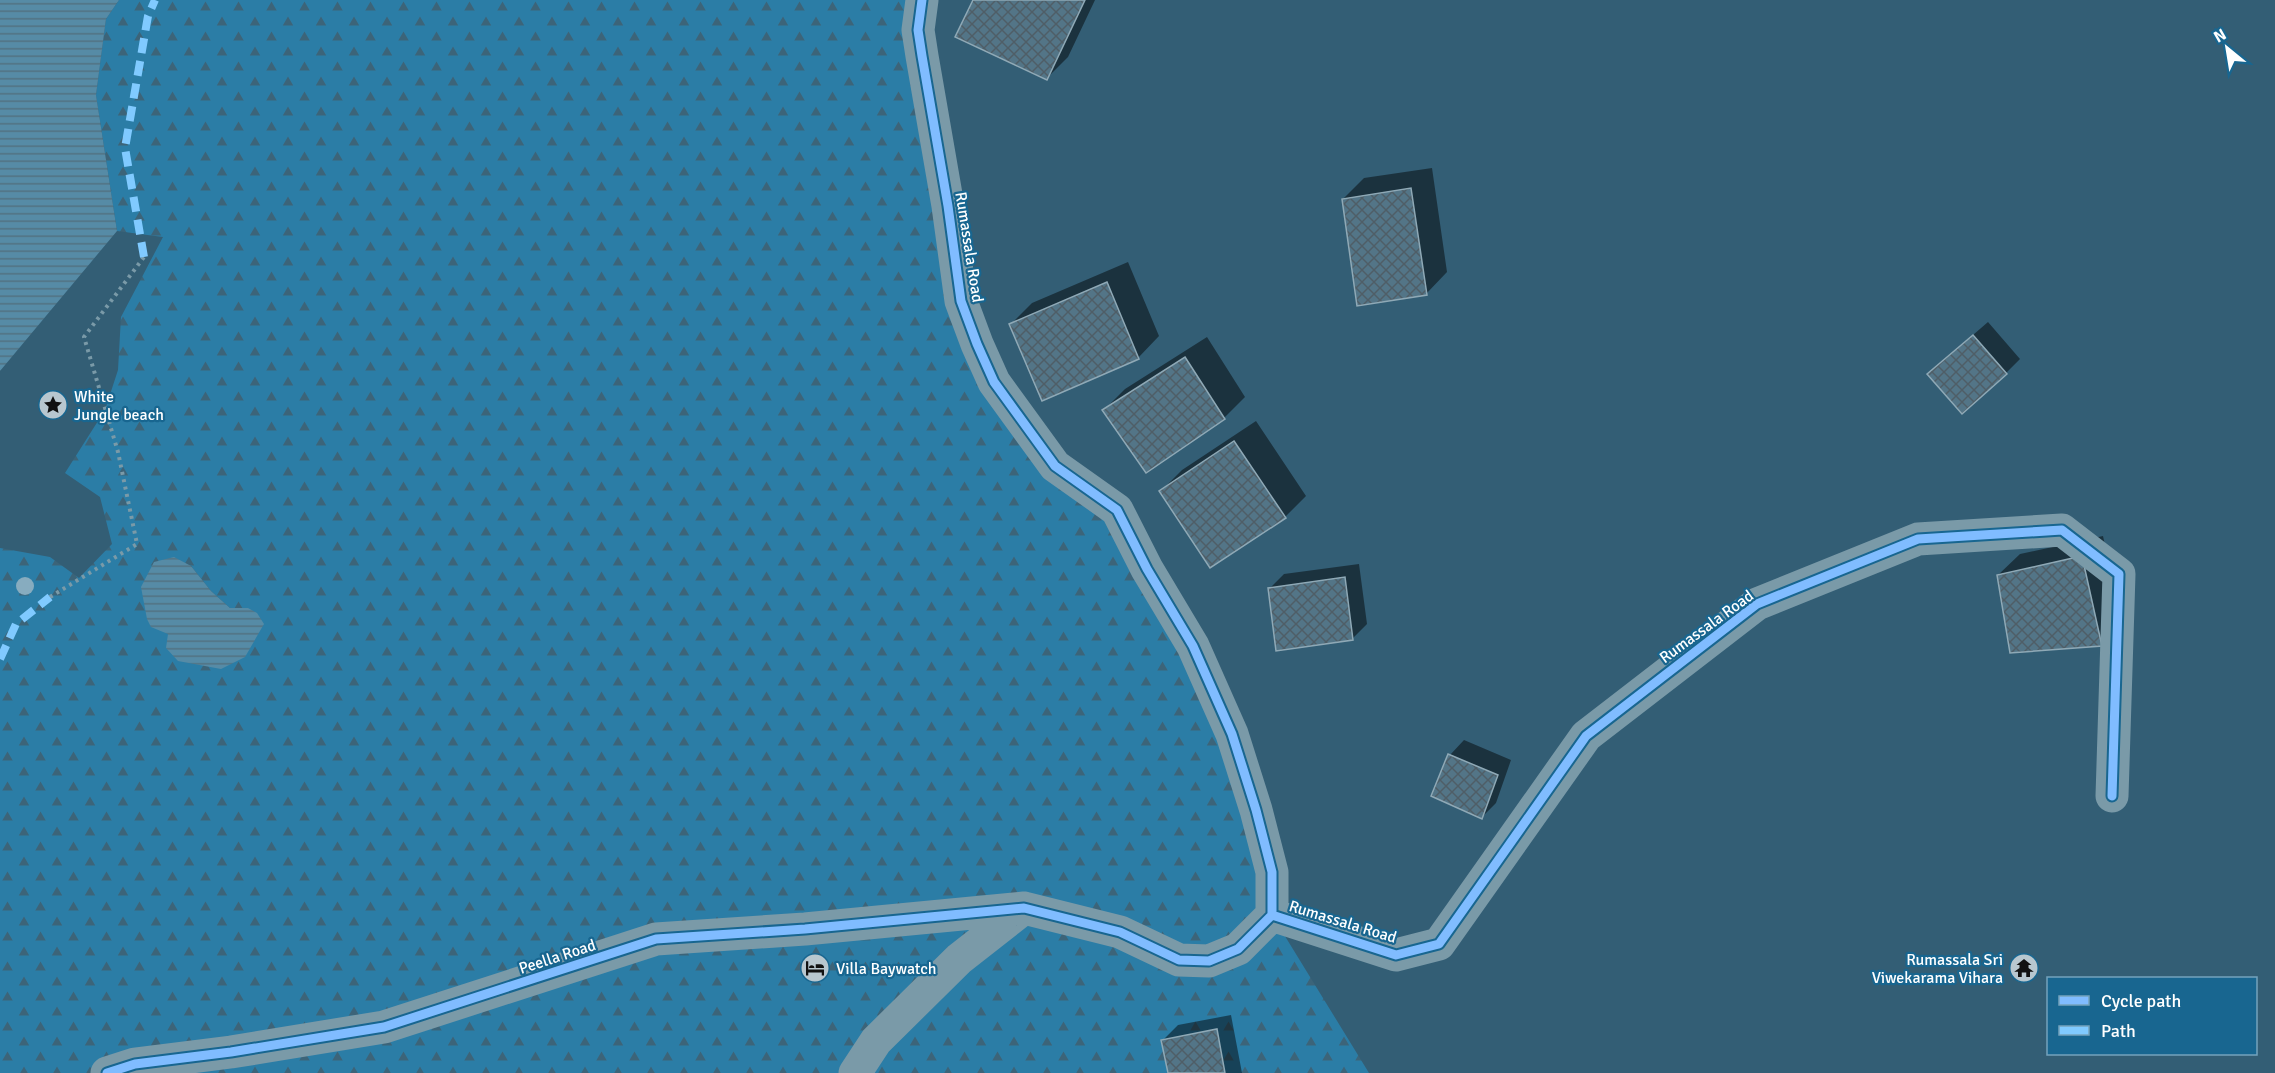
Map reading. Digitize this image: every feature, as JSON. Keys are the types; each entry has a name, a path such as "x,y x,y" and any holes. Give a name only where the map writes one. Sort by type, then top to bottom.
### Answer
{"street":[{"name":"Rumassala Road","path":"922,0 918,30 923,67 948,206 962,301 977,344 994,382 1055,466 1117,510 1147,569 1192,646 1232,734 1256,810 1272,872 1272,915 1396,955 1439,944 1586,735 1757,604 1918,539 2062,530 2119,574 2112,796"},
{"name":"Peella Road","path":"107,1073 135,1064 231,1052 384,1027 656,939 804,929 1024,908 1120,932 1179,960 1209,961 1238,949 1272,915"},
{"path":"855,1073 876,1041 958,959 1024,908"}],"path":[{"path":"50,597 137,544 118,452 84,337 144,257"}],"green space":[{"path":"119,0 922,0 918,30 994,382 1117,510 1193,646 1272,915 1369,1073 0,1073 0,548 50,557 79,578 112,544 100,497 65,473 105,410 118,370 121,317 163,237 117,231 96,95 106,19","holes":["191,566 211,591 230,608 248,608 147,619"]}],"shaded area":[{"path":"0,0 119,0 106,19 96,95 117,231 0,371"},
{"path":"174,557 191,566 211,591 230,608 248,608 257,613 264,624 245,657 221,669 178,661 166,648 168,634 151,627 147,619 141,587 154,562"}],"building":[{"path":"973,0 1085,0 1047,80 955,37"},
{"path":"1411,188 1427,295 1357,306 1342,199"},
{"path":"1107,282 1139,359 1042,401 1009,324"},
{"path":"1973,335 2007,374 1962,414 1927,374"},
{"path":"1185,357 1225,419 1146,473 1102,410"},
{"path":"1234,441 1286,518 1210,568 1159,491"},
{"path":"2082,556 2102,646 2010,653 1997,575"},
{"path":"1345,577 1353,640 1276,651 1268,588"},
{"path":"1448,754 1498,775 1482,819 1431,796"},
{"path":"1217,1029 1225,1073 1168,1073 1161,1040"}],"marked path":[{"path":"144,257 125,148 148,16 155,0"},
{"path":"0,659 16,624 50,597"}],"cycle path":[{"path":"922,0 918,30 948,206 961,301 977,344 994,382 1055,466 1117,510 1147,569 1193,646 1232,734 1256,810 1272,872 1272,915 1396,955 1439,944 1586,736 1757,604 1918,539 2062,530 2119,574 2112,796"},
{"path":"107,1073 135,1064 231,1052 384,1027 656,939 805,929 1024,908 1120,932 1179,960 1209,961 1238,949 1272,915"}],"place":[{"name":"White Jungle beach","path":"53,405"},
{"name":"Villa Baywatch","path":"815,968"},
{"name":"Rumassala Sri Viwekarama Vihara","path":"2024,968"}]}
